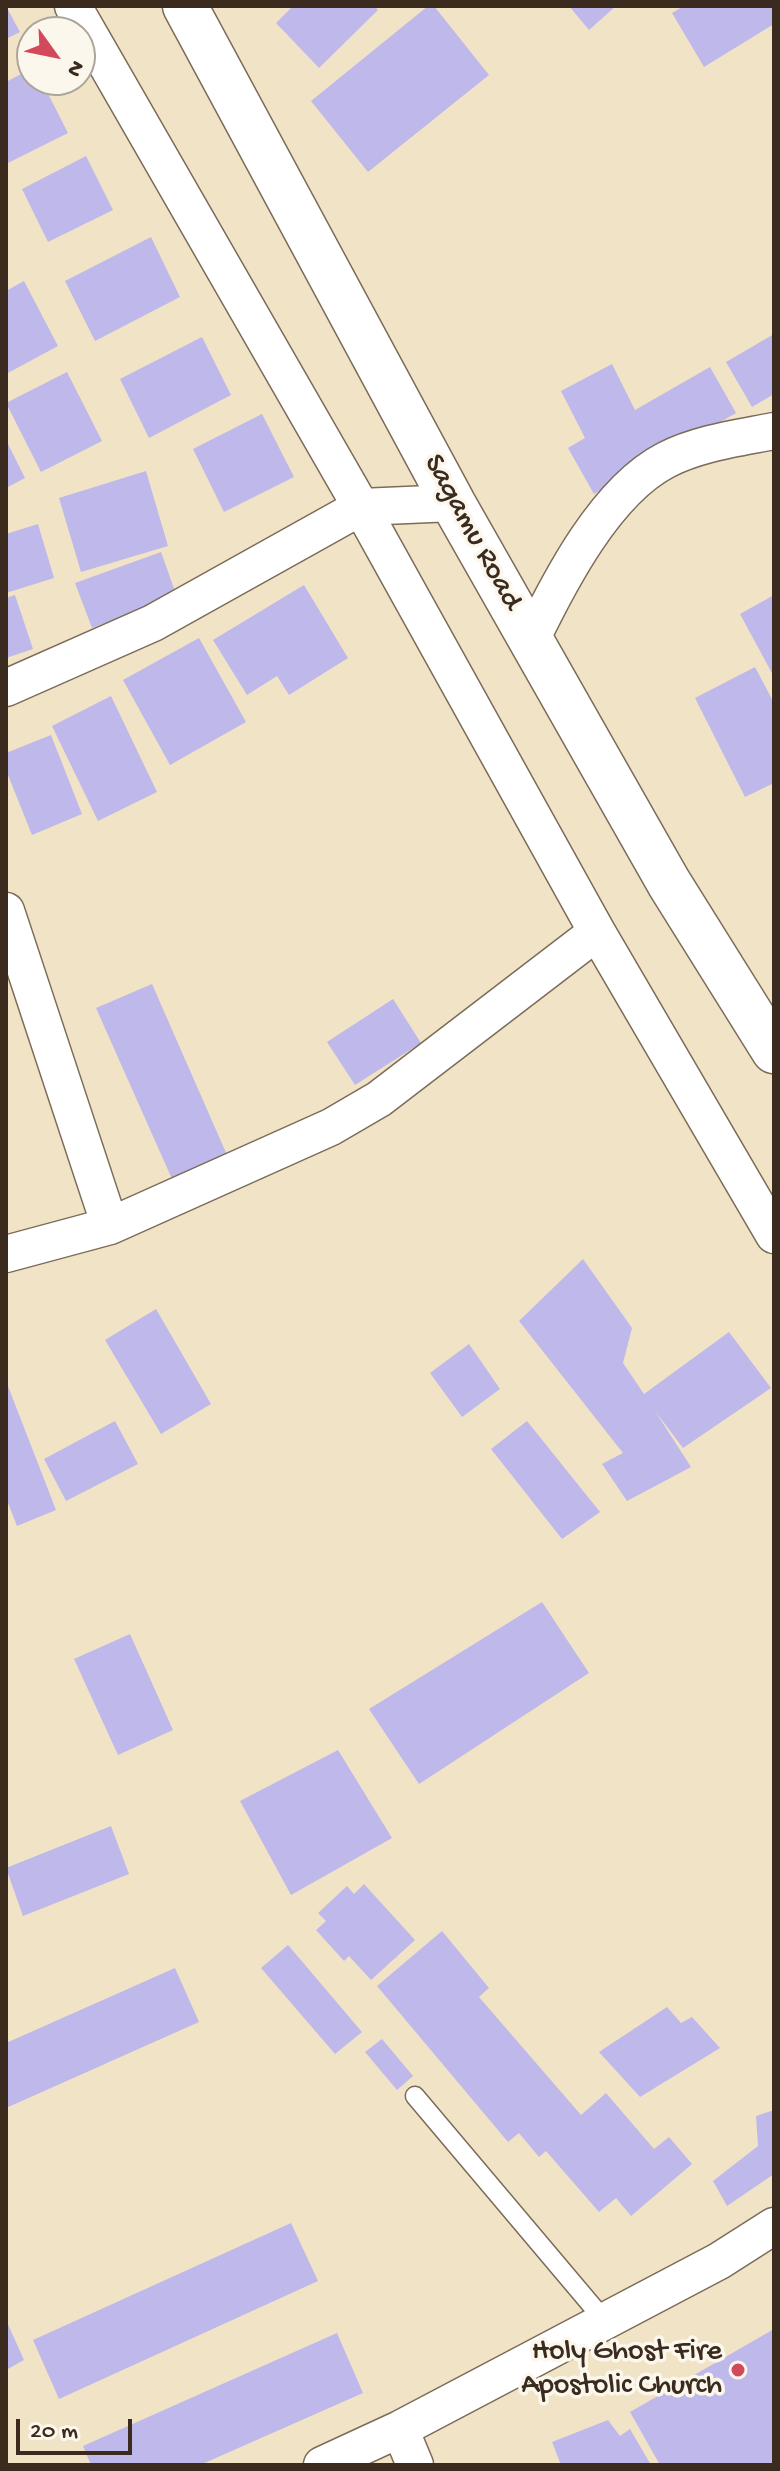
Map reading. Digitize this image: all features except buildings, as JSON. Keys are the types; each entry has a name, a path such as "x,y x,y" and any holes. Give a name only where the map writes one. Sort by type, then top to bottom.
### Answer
{"highway":[{"name":"Sagamu Road","path":"185,6 453,503 669,883 774,1051"}],"street":[{"path":"73,6 361,507 597,932 774,1235"},
{"path":"531,640 563,572 630,482 668,459 718,443 774,431"},
{"path":"6,688 153,623 361,507 453,503"},
{"path":"6,911 110,1226"},
{"path":"6,1254 110,1226 331,1127 379,1099 597,932"},
{"path":"322,2465 400,2429 719,2261 774,2226"},
{"path":"400,2429 415,2465"}],"lane":[{"path":"415,2096 604,2320"}],"place":[{"name":"Holy Ghost Fire Apostolic Church","path":"738,2370"}]}
